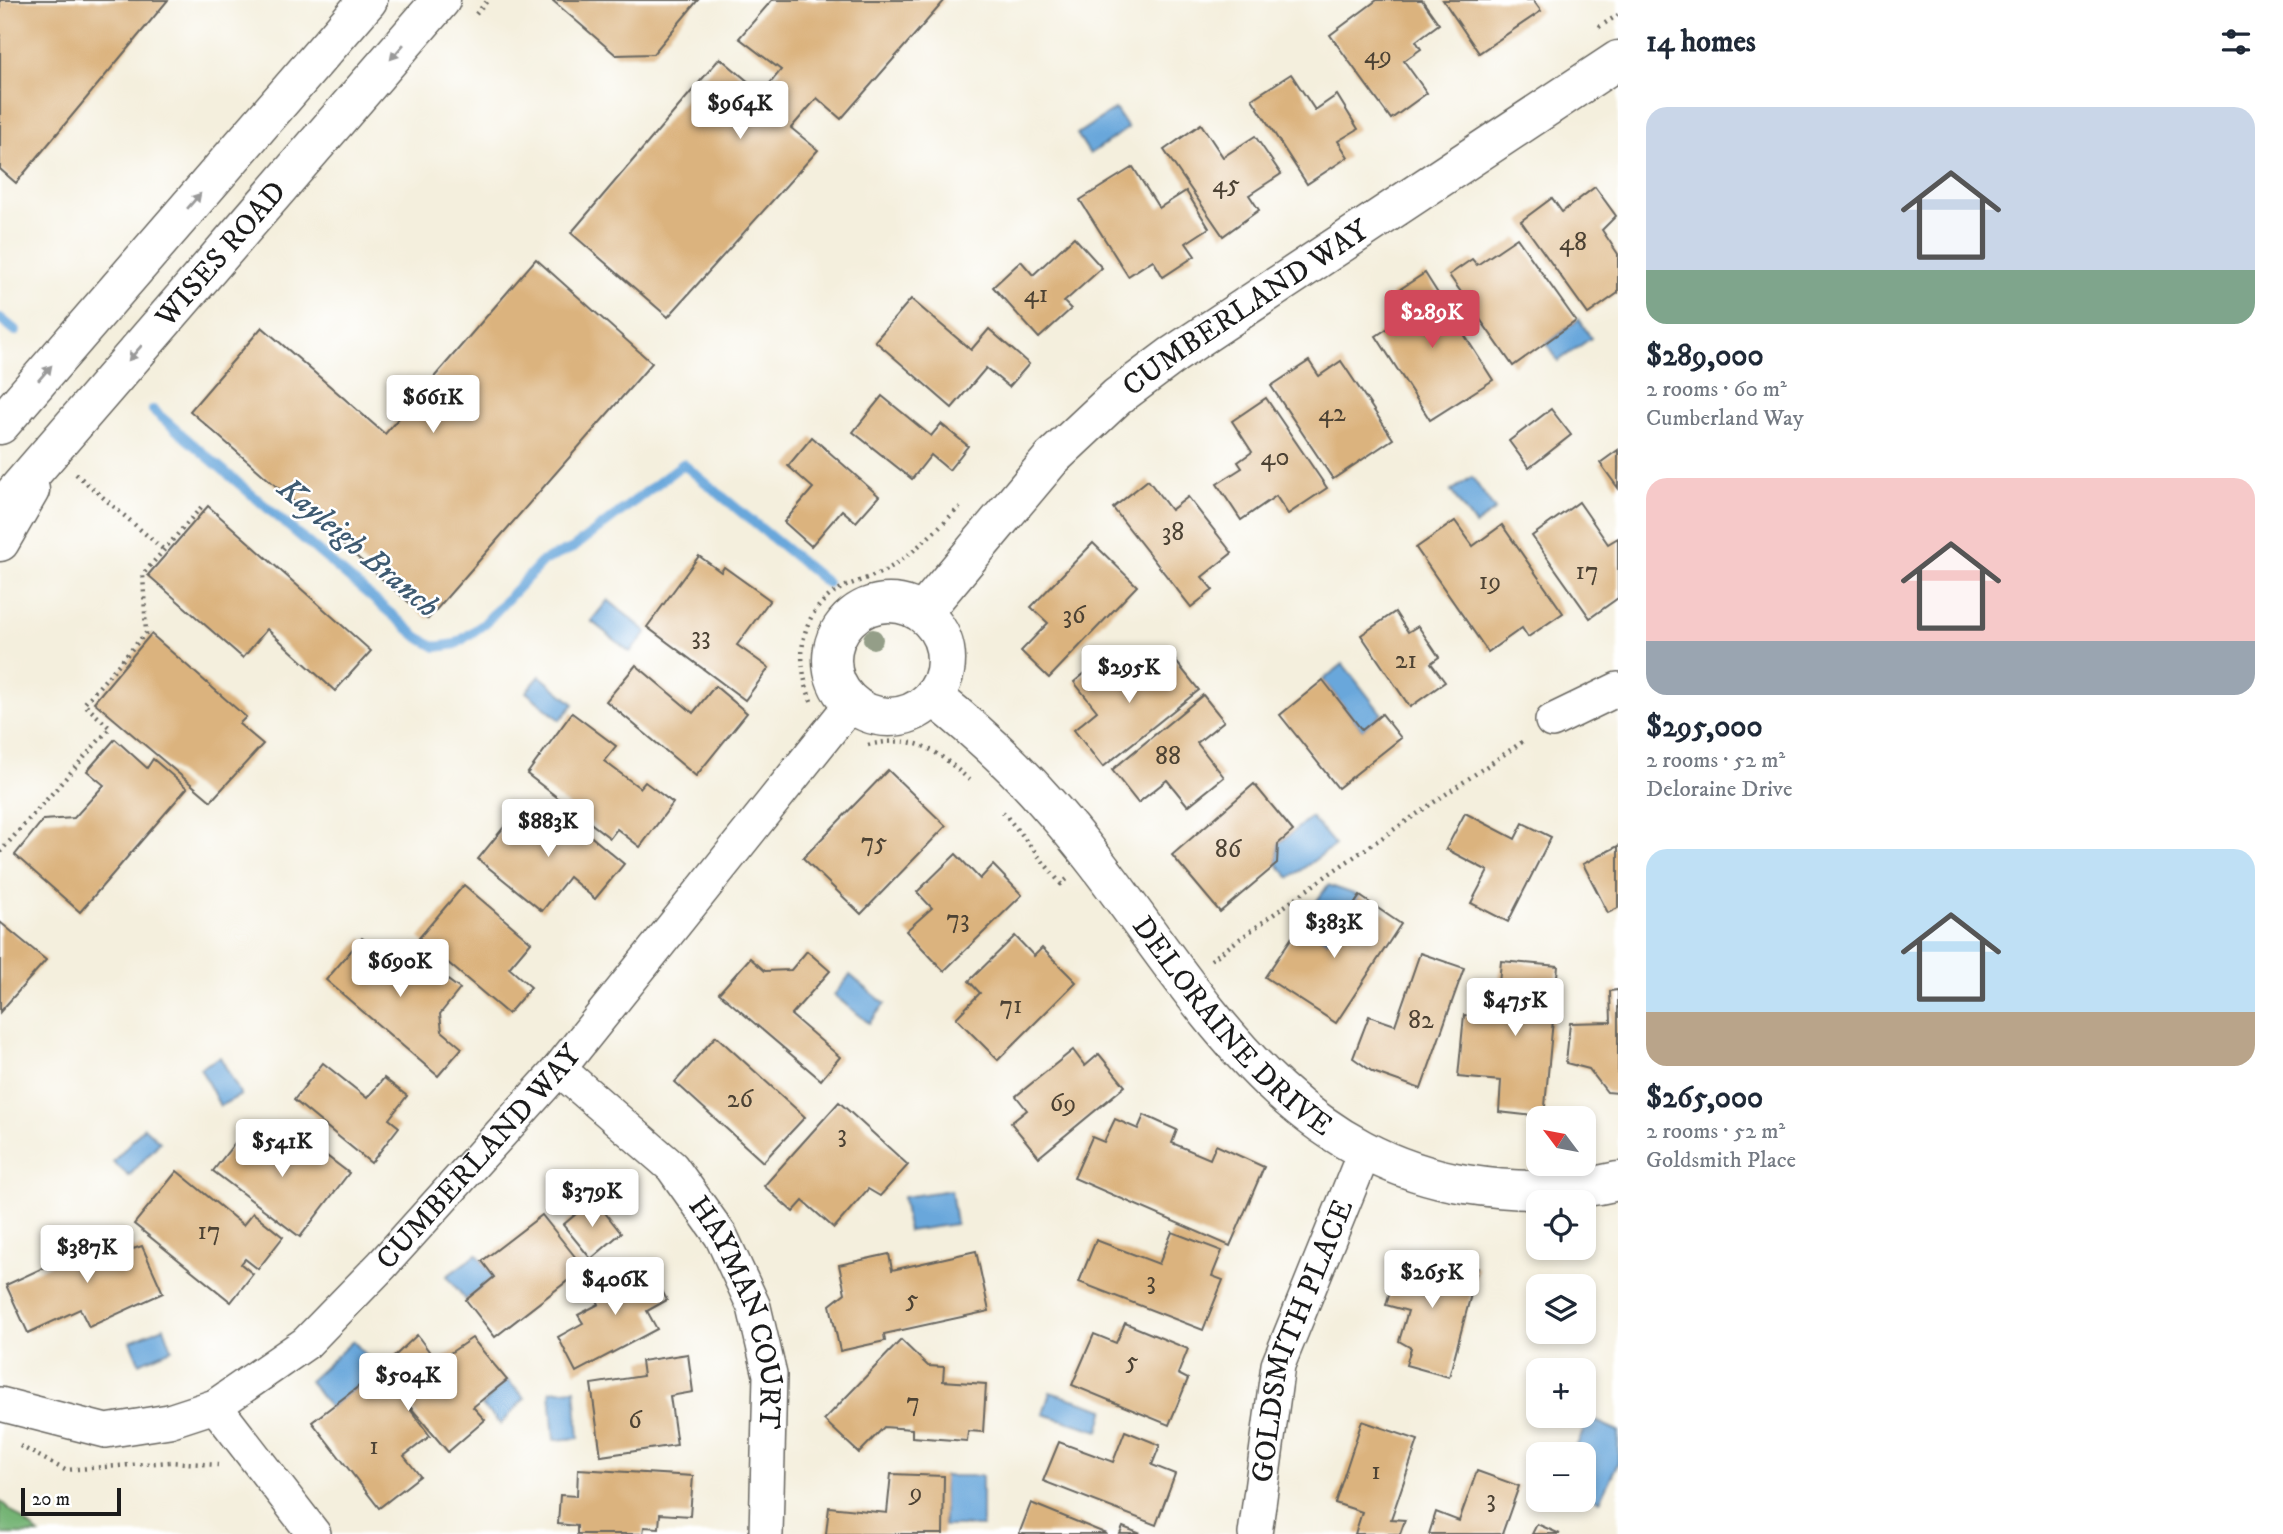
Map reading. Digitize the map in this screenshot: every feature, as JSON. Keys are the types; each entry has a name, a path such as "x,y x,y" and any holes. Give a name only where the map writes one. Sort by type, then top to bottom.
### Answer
{"street":[{"name":"WISES ROAD","path":"0,425 368,0"},
{"name":"WISES ROAD","path":"0,510 65,460 441,0"},
{"name":"CUMBERLAND WAY","path":"922,613 1052,457 1116,397 1173,355 1618,60"},
{"path":"0,542 65,460"},
{"path":"886,603 904,604 922,613 935,626 944,643 947,662 943,680 934,697 920,709 902,717 884,718 866,713 851,704 839,688 832,670 832,651 839,633 851,618 866,607 886,603"},
{"path":"1552,722 1618,690"},
{"name":"DELORAINE DRIVE","path":"934,697 978,732 1048,803 1184,980 1260,1073 1316,1123 1364,1153 1430,1178 1506,1190 1595,1186 1618,1181"},
{"name":"CUMBERLAND WAY","path":"0,1404 106,1431 169,1421 215,1406 306,1343 391,1255 559,1069 851,704"},
{"name":"HAYMAN COURT","path":"559,1069 672,1167 721,1236 754,1307 770,1375 766,1534"},
{"name":"GOLDSMITH PLACE","path":"1255,1534 1278,1365 1364,1153"},
{"path":"215,1406 314,1534"}],"path":[{"path":"65,460 164,550"},
{"path":"0,852 110,728 85,705 146,634 143,574 203,505"},
{"path":"1184,980 1337,869 1552,722"},
{"path":"868,746 898,739 918,743 940,756 975,784"},
{"path":"1000,809 1061,884 1091,859"}],"green space":[{"path":"0,1501 39,1534 0,1534"}],"water":[{"path":"1115,109 1128,128 1090,154 1077,134"},
{"path":"1579,319 1591,338 1558,361 1547,344"},
{"path":"1472,477 1495,510 1475,525 1451,491"},
{"path":"608,600 647,632 630,652 591,621"},
{"path":"1343,664 1382,714 1362,730 1323,680"},
{"path":"540,676 574,704 560,720 526,692"},
{"path":"1311,817 1335,845 1290,878 1277,864 1278,844"},
{"path":"1328,885 1360,896 1328,942 1301,924"},
{"path":"850,975 885,1004 869,1023 834,995"},
{"path":"220,1057 241,1095 220,1106 200,1068"},
{"path":"144,1127 160,1142 129,1176 113,1162"},
{"path":"951,1190 956,1224 908,1231 903,1197"},
{"path":"477,1254 494,1277 466,1300 447,1276"},
{"path":"164,1327 172,1349 139,1363 130,1341"},
{"path":"353,1341 380,1370 330,1408 309,1381"},
{"path":"507,1380 525,1398 501,1424 482,1406"},
{"path":"575,1389 579,1438 554,1440 550,1391"},
{"path":"1050,1392 1105,1409 1099,1431 1043,1414"},
{"path":"1596,1421 1618,1431 1618,1462 1600,1501 1596,1499 1596,1442 1578,1442 1585,1428 1596,1428"},
{"path":"944,1476 982,1476 982,1526 944,1526"}],"building":[{"path":"0,0 168,0 16,183 0,169"},
{"path":"552,0 698,0 653,54 616,55"},
{"path":"772,0 945,0 841,119 817,98 791,128 818,150 668,317 571,233 720,58 762,93 781,70 739,38"},
{"path":"1377,0 1422,0 1439,24 1416,41 1421,49 1404,61 1427,93 1391,119 1330,35"},
{"path":"1443,0 1533,0 1541,11 1479,53"},
{"path":"1291,74 1315,110 1337,95 1358,129 1338,141 1348,157 1307,184 1252,99"},
{"path":"1201,124 1223,157 1255,136 1281,174 1249,195 1259,210 1223,236 1164,150"},
{"path":"1133,167 1159,208 1186,191 1209,228 1186,243 1195,256 1163,277 1153,260 1128,276 1080,200"},
{"path":"1595,187 1616,216 1602,230 1618,254 1618,293 1588,314 1521,221 1552,198 1562,212"},
{"path":"1074,237 1102,268 1064,302 1071,309 1039,338 993,287 1021,261 1033,275"},
{"path":"1517,238 1576,321 1513,366 1449,275 1472,259 1477,265"},
{"path":"536,259 652,363 428,619 190,411 262,327 385,434"},
{"path":"1425,273 1493,380 1430,420 1376,336 1405,317 1391,295"},
{"path":"911,299 971,350 989,329 1029,364 1009,387 986,368 952,408 875,341"},
{"path":"1309,361 1319,376 1341,361 1393,439 1333,479 1271,386"},
{"path":"882,396 931,436 941,424 968,446 949,470 931,455 912,479 853,432"},
{"path":"1266,398 1327,488 1288,514 1276,496 1241,520 1217,484 1242,468 1238,462 1252,452 1232,421"},
{"path":"1551,409 1571,435 1529,468 1509,441"},
{"path":"812,437 879,496 856,522 842,510 811,546 784,522 813,488 788,466"},
{"path":"1618,450 1618,488 1600,463"},
{"path":"1148,480 1171,510 1188,497 1232,553 1202,577 1213,590 1191,607 1113,508"},
{"path":"1579,502 1608,544 1618,538 1618,598 1590,618 1532,536"},
{"path":"208,506 371,651 335,691 267,629 243,658 148,575"},
{"path":"1455,521 1473,546 1502,525 1563,613 1528,637 1522,628 1488,652 1416,548"},
{"path":"1093,543 1137,586 1049,678 1021,651 1048,623 1031,607"},
{"path":"699,556 721,572 724,567 770,600 737,645 769,668 745,700 647,627"},
{"path":"1395,612 1408,632 1418,626 1439,657 1431,663 1445,682 1410,707 1361,635"},
{"path":"151,634 246,717 239,724 263,744 211,801 94,702"},
{"path":"1170,654 1199,690 1103,767 1074,730 1097,711 1074,682 1106,656 1130,686"},
{"path":"636,665 693,713 715,686 747,713 696,776 606,701"},
{"path":"1323,680 1362,730 1382,714 1401,738 1338,788 1280,715"},
{"path":"1203,695 1224,721 1197,743 1224,777 1188,806 1167,780 1138,803 1112,770"},
{"path":"572,713 616,746 604,761 640,788 645,782 673,803 640,847 617,829 610,838 527,774"},
{"path":"115,739 147,768 153,759 187,788 80,912 15,855 43,820 74,818 104,785 87,771"},
{"path":"888,770 946,826 861,914 803,858"},
{"path":"1254,784 1293,831 1278,844 1277,864 1220,912 1172,855"},
{"path":"521,806 555,834 564,824 572,830 576,824 624,864 595,899 569,877 542,911 478,859"},
{"path":"1465,813 1515,839 1523,823 1551,837 1508,922 1471,903 1488,871 1446,849"},
{"path":"1618,846 1618,908 1608,913 1583,864"},
{"path":"956,854 980,879 993,865 1022,895 944,971 906,931 932,908 917,892"},
{"path":"464,885 531,942 509,968 531,987 508,1014 419,938"},
{"path":"1360,896 1401,924 1336,1023 1265,977 1301,924 1328,942"},
{"path":"0,922 46,960 0,1012"},
{"path":"1015,936 1034,956 1042,948 1076,982 998,1060 956,1018 980,993 969,981"},
{"path":"362,938 369,943 381,942 402,958 412,954 460,989 440,1014 442,1031 462,1048 438,1076 326,980"},
{"path":"807,951 830,971 791,1015 840,1057 821,1080 719,993 750,958 765,971 791,970"},
{"path":"1420,953 1464,968 1421,1089 1373,1072 1353,1058 1369,1016 1395,1025"},
{"path":"1501,961 1558,966 1545,1106 1526,1106 1526,1115 1499,1112 1501,1081 1458,1077 1464,1015 1496,1018"},
{"path":"1618,990 1618,1093 1607,1092 1589,1069 1566,1063 1570,1023 1611,1022 1610,991"},
{"path":"716,1036 805,1117 763,1162 675,1082"},
{"path":"1073,1050 1085,1066 1099,1054 1125,1086 1039,1157 1011,1123 1027,1110 1016,1096"},
{"path":"323,1063 367,1098 384,1078 407,1096 389,1119 399,1127 371,1163 294,1100"},
{"path":"839,1102 908,1165 880,1196 868,1189 834,1228 803,1201 793,1212 764,1186"},
{"path":"1144,1115 1177,1130 1172,1143 1210,1159 1216,1145 1264,1167 1230,1246 1074,1178 1092,1137 1104,1142 1115,1119 1138,1129"},
{"path":"248,1126 287,1158 303,1138 349,1173 300,1237 213,1171"},
{"path":"177,1171 243,1225 253,1213 283,1237 258,1269 245,1259 241,1264 253,1274 231,1302 134,1224"},
{"path":"594,1199 621,1233 591,1259 563,1225"},
{"path":"542,1215 584,1268 495,1337 466,1300 494,1277 482,1261"},
{"path":"125,1230 133,1249 142,1246 163,1293 89,1327 80,1309 28,1333 6,1285"},
{"path":"1172,1232 1222,1251 1212,1276 1223,1280 1203,1330 1079,1282 1096,1240 1159,1264"},
{"path":"976,1251 989,1311 884,1334 885,1341 840,1351 830,1305 845,1293 839,1265 889,1254 892,1270"},
{"path":"1409,1258 1437,1266 1439,1258 1478,1268 1449,1377 1406,1365 1411,1348 1399,1341 1408,1311 1386,1305 1399,1259"},
{"path":"646,1261 667,1300 647,1311 657,1329 576,1372 558,1337 583,1323 578,1315 599,1304 592,1290"},
{"path":"1125,1323 1188,1349 1178,1374 1188,1379 1169,1425 1072,1385 1094,1334 1116,1343"},
{"path":"417,1335 437,1362 472,1338 507,1380 473,1407 485,1420 448,1452 391,1384 430,1436 404,1456 420,1476 379,1508 312,1422 380,1370"},
{"path":"901,1340 928,1366 944,1367 943,1381 986,1384 983,1432 968,1431 967,1441 912,1437 912,1429 884,1427 859,1453 824,1420"},
{"path":"688,1354 693,1392 670,1396 677,1445 601,1456 591,1384 643,1376 641,1361"},
{"path":"1362,1421 1418,1440 1391,1519 1405,1520 1400,1534 1355,1534 1362,1512 1335,1503"},
{"path":"1125,1431 1160,1445 1152,1465 1175,1474 1156,1525 1043,1481 1059,1442 1113,1462"},
{"path":"578,1469 693,1476 690,1516 660,1514 659,1528 644,1527 643,1534 577,1534 577,1526 558,1524 560,1495 577,1496"},
{"path":"1477,1471 1519,1486 1502,1534 1429,1534 1436,1512 1459,1521"},
{"path":"891,1474 944,1476 943,1534 826,1534 829,1507 887,1513"},
{"path":"1031,1503 1107,1534 1019,1534"},
{"path":"1537,1524 1560,1534 1532,1534"},
{"path":"1123,1527 1141,1534 1120,1534"}],"waterway":[{"name":"Kayleigh Branch","path":"0,318 16,331"},
{"name":"Kayleigh Branch","path":"153,410 418,637 436,647 456,644 484,624 543,561 573,548 683,464 827,583"}]}
